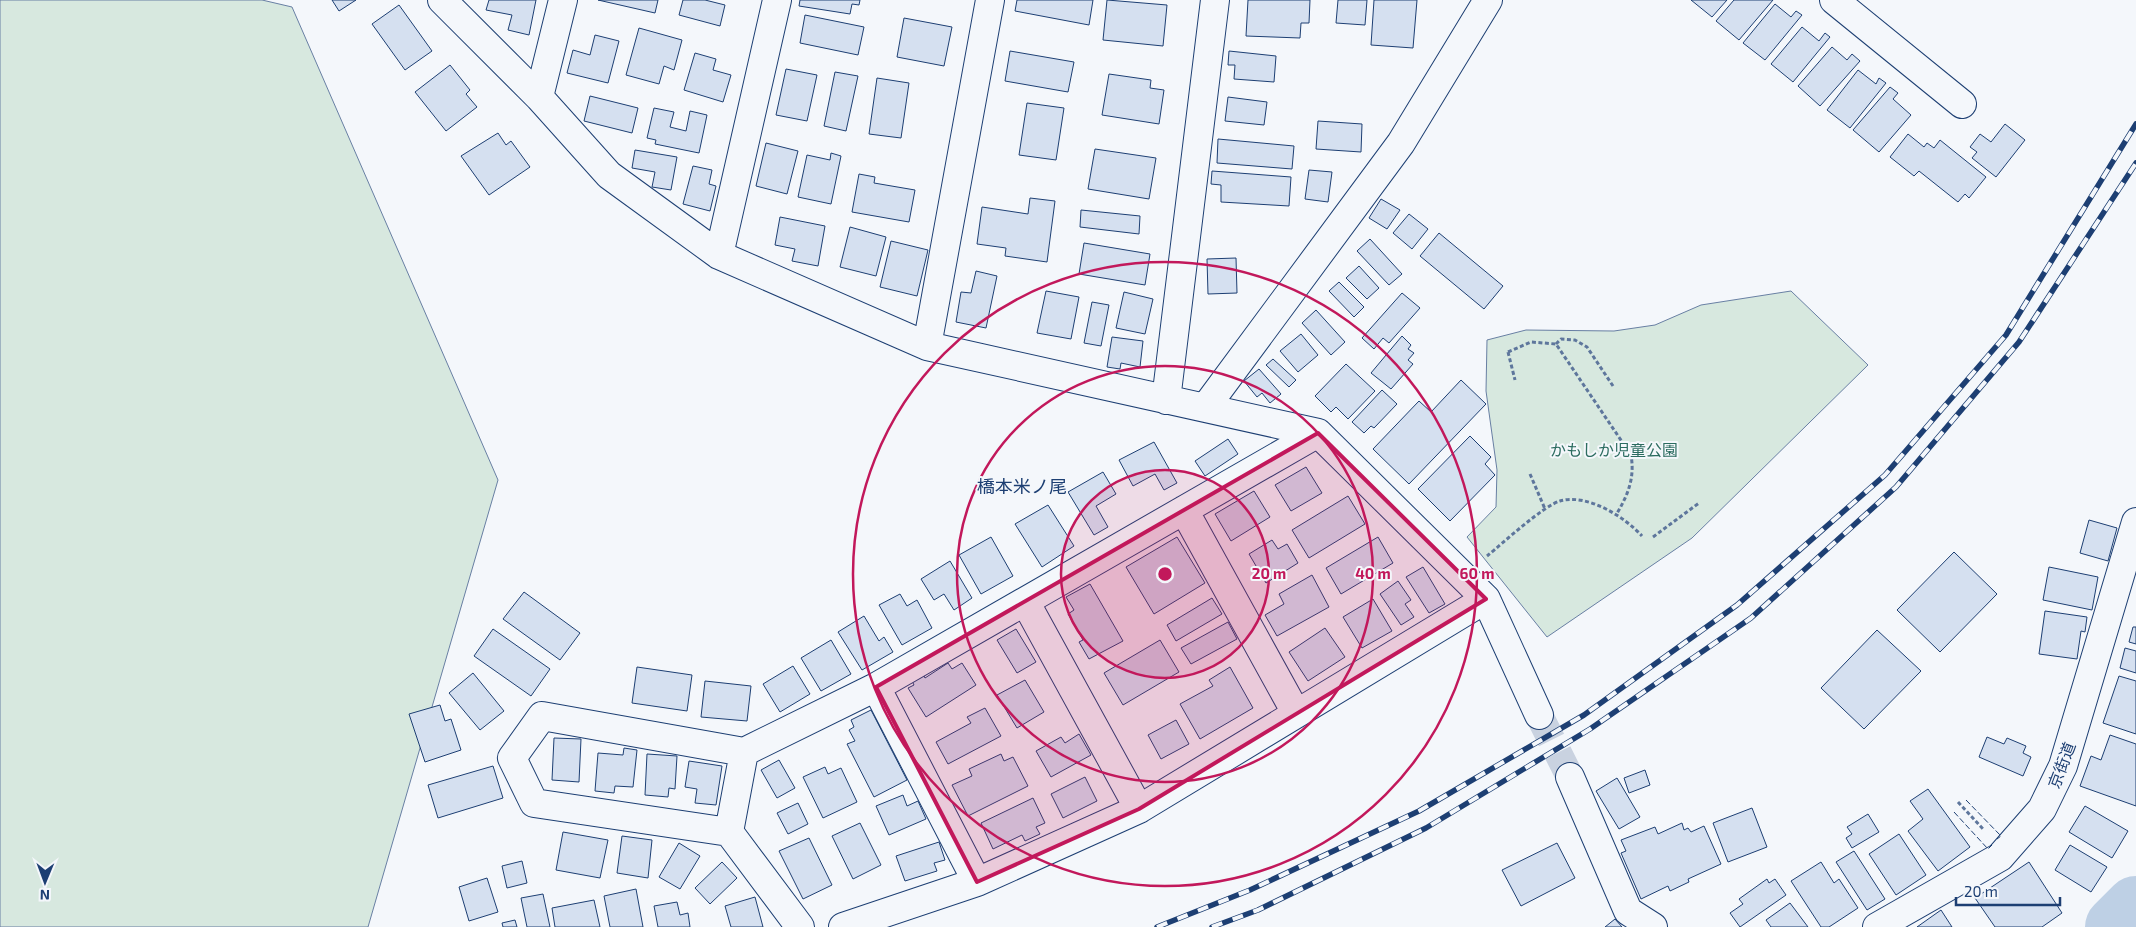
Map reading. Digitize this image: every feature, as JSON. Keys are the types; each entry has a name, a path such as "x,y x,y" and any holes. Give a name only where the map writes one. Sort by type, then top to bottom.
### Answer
{"street":[{"path":"442,0 539,97 609,175 719,255 927,346 1318,433 1486,599 1539,715"},
{"path":"539,97 563,0"},
{"path":"719,255 777,0"},
{"path":"927,346 990,0"},
{"path":"1166,400 1215,0"},
{"path":"1205,408 1401,144 1488,0"},
{"path":"1834,0 1962,104"},
{"path":"800,927 729,832 534,803 512,758 542,716 744,752 876,687 1026,603 1318,433"},
{"path":"1184,510 1296,713"},
{"name":"京街道","path":"1877,927 2000,857 2042,809 2063,766 2136,522"},
{"path":"843,927 977,882 1139,809 1486,599"},
{"path":"1026,603 1139,809"},
{"path":"876,687 977,882"},
{"path":"729,832 744,752"},
{"path":"1570,778 1628,911 1653,927"}],"path":[{"path":"1515,380 1508,352 1531,342 1556,344 1561,339 1575,340 1587,347 1613,386"},
{"path":"1556,344 1632,455 1631,484 1627,498 1616,515"},
{"path":"1530,474 1545,510"},
{"path":"1463,576 1545,510 1561,500 1590,502 1616,515 1635,528 1642,536"},
{"path":"1653,537 1699,504"},
{"path":"1958,802 1986,832"}],"highlighted area":[{"path":"1318,433 1486,599 1139,809 977,882 876,687"}],"green space":[{"path":"0,0 262,0 292,7 498,480 368,927 0,927"},
{"name":"かもしか児童公園","path":"1791,291 1868,365 1692,538 1547,637 1467,537 1496,507 1497,470 1486,391 1487,340 1526,330 1614,331 1655,325 1701,305"}],"building":[{"path":"332,0 356,0 339,11"},
{"path":"489,0 536,0 529,35 508,30 512,15 486,10"},
{"path":"598,0 658,0 655,13"},
{"path":"683,0 705,0 725,5 720,26 679,15"},
{"path":"800,0 860,0 859,5 852,4 850,14 799,6"},
{"path":"1017,0 1093,0 1089,25 1015,11"},
{"path":"1107,0 1167,5 1163,46 1103,40"},
{"path":"1248,0 1310,0 1309,23 1301,23 1300,38 1246,36"},
{"path":"1338,0 1367,0 1365,25 1336,23"},
{"path":"1374,0 1417,0 1413,48 1371,45"},
{"path":"1691,0 1727,0 1712,17"},
{"path":"1734,0 1773,0 1739,40 1716,21"},
{"path":"1775,4 1791,17 1796,11 1802,15 1765,60 1743,43"},
{"path":"399,5 432,51 405,70 372,24"},
{"path":"805,15 864,27 858,55 800,43"},
{"path":"904,18 952,27 944,66 897,57"},
{"path":"1802,27 1819,41 1825,33 1830,37 1793,82 1771,64"},
{"path":"639,28 682,40 674,70 664,66 659,84 626,75"},
{"path":"595,35 619,41 608,83 567,73 573,50 590,55"},
{"path":"1832,47 1847,60 1852,54 1860,61 1820,106 1798,86"},
{"path":"1010,51 1074,62 1068,92 1005,81"},
{"path":"1229,51 1276,56 1274,82 1234,79 1235,65 1228,65"},
{"path":"695,53 716,59 713,70 731,75 723,102 684,90"},
{"path":"450,65 470,90 466,94 477,107 446,131 415,92"},
{"path":"786,69 817,75 807,121 776,115"},
{"path":"1858,70 1876,84 1879,78 1886,83 1850,128 1827,110"},
{"path":"835,72 858,76 846,131 824,126"},
{"path":"1109,74 1151,80 1150,88 1164,90 1159,124 1102,115"},
{"path":"877,78 909,83 901,138 869,134"},
{"path":"1890,87 1898,93 1893,99 1911,115 1879,152 1853,130"},
{"path":"590,96 638,108 632,133 584,121"},
{"path":"1228,97 1267,102 1264,125 1225,121"},
{"path":"1027,103 1064,108 1056,160 1019,155"},
{"path":"654,108 674,112 670,127 686,131 690,111 707,115 699,153 655,144 656,140 647,138"},
{"path":"1318,121 1362,124 1361,152 1316,149"},
{"path":"2005,124 2025,140 1996,177 1972,158 1977,152 1970,147 1980,134 1991,142"},
{"path":"498,133 506,145 511,141 530,167 489,195 461,156"},
{"path":"1908,134 1924,147 1927,143 1934,148 1940,140 1986,177 1969,198 1965,194 1958,202 1919,171 1914,176 1890,157"},
{"path":"1218,139 1294,146 1292,169 1217,163"},
{"path":"766,143 798,151 787,194 756,186"},
{"path":"1095,149 1156,158 1149,199 1088,189"},
{"path":"635,150 677,157 671,190 652,187 655,172 632,168"},
{"path":"831,153 841,156 831,204 798,197 807,155 830,160"},
{"path":"693,166 712,170 709,184 716,186 710,211 683,204"},
{"path":"1309,170 1332,172 1328,202 1305,199"},
{"path":"1212,171 1291,177 1289,206 1221,202 1221,185 1211,184"},
{"path":"859,174 875,177 874,183 915,190 909,222 852,212"},
{"path":"1030,198 1055,201 1047,262 1005,256 1006,248 977,244 982,207 1028,214"},
{"path":"1381,199 1400,210 1387,229 1369,218"},
{"path":"1081,210 1140,216 1139,234 1080,227"},
{"path":"1409,214 1428,229 1412,249 1393,233"},
{"path":"780,217 825,226 818,266 792,261 795,249 775,245"},
{"path":"850,227 886,237 876,276 840,267"},
{"path":"1439,233 1503,286 1484,309 1420,256"},
{"path":"1370,239 1402,274 1389,285 1357,251"},
{"path":"891,241 928,250 917,296 880,287"},
{"path":"1084,243 1150,254 1145,285 1079,274"},
{"path":"1236,258 1237,293 1208,294 1207,259"},
{"path":"1359,266 1379,288 1367,299 1346,278"},
{"path":"976,271 997,276 986,328 956,322 961,292 971,293"},
{"path":"1339,282 1364,307 1354,317 1329,291"},
{"path":"1046,291 1079,297 1071,339 1037,333"},
{"path":"1124,292 1153,299 1145,334 1116,328"},
{"path":"1402,293 1420,308 1389,343 1383,338 1374,349 1362,338"},
{"path":"1092,302 1109,305 1101,346 1084,343"},
{"path":"1316,310 1345,342 1331,355 1302,323"},
{"path":"1301,334 1318,355 1298,372 1280,351"},
{"path":"1402,336 1411,345 1408,349 1414,353 1408,360 1413,364 1391,389 1371,373"},
{"path":"1112,337 1143,341 1140,367 1121,363 1120,369 1107,367"},
{"path":"1273,359 1296,380 1289,387 1266,365"},
{"path":"1346,364 1375,391 1348,419 1336,407 1331,412 1315,396"},
{"path":"1259,369 1281,394 1270,403 1262,393 1257,397 1244,381"},
{"path":"1461,380 1486,404 1409,484 1373,449 1419,401 1431,412"},
{"path":"1382,390 1397,404 1374,428 1371,426 1364,433 1352,422"},
{"path":"1470,436 1491,457 1485,464 1495,475 1450,521 1418,489"},
{"path":"1228,439 1238,454 1205,476 1195,461"},
{"path":"1154,442 1177,483 1164,490 1155,474 1133,486 1119,460"},
{"path":"1306,467 1322,493 1291,511 1275,485"},
{"path":"1103,472 1116,494 1096,506 1108,527 1094,535 1068,492"},
{"path":"1254,491 1270,517 1231,541 1215,514"},
{"path":"1348,496 1365,524 1309,558 1292,530"},
{"path":"1048,505 1074,546 1042,567 1015,524"},
{"path":"2089,520 2117,528 2108,561 2080,553"},
{"path":"991,537 1013,576 981,594 959,555"},
{"path":"1177,537 1205,583 1154,614 1126,567"},
{"path":"1378,537 1393,563 1341,594 1326,568"},
{"path":"1272,540 1278,549 1287,544 1298,563 1266,583 1249,554"},
{"path":"1954,552 1997,594 1940,652 1897,610"},
{"path":"950,561 972,598 954,610 944,594 934,600 921,579"},
{"path":"1423,567 1445,604 1429,613 1406,577"},
{"path":"2049,567 2098,577 2092,610 2043,600"},
{"path":"1312,575 1329,607 1277,636 1265,615 1284,604 1279,594"},
{"path":"1398,581 1411,600 1405,604 1414,617 1401,625 1380,594"},
{"path":"1090,584 1123,641 1089,659 1079,642 1083,640 1068,614 1074,610 1066,597"},
{"path":"524,592 580,633 560,660 503,619"},
{"path":"900,594 907,606 917,600 932,628 902,645 879,605"},
{"path":"1212,598 1222,614 1176,641 1167,625"},
{"path":"1373,599 1392,631 1362,648 1343,617"},
{"path":"2045,611 2087,617 2085,632 2081,631 2077,659 2039,654"},
{"path":"864,616 879,641 884,637 893,652 862,670 838,632"},
{"path":"1228,622 1237,639 1191,664 1181,648"},
{"path":"2133,627 2136,627 2136,644 2129,642"},
{"path":"1325,628 1345,657 1308,681 1289,652"},
{"path":"493,629 550,669 531,696 474,656"},
{"path":"1016,629 1036,662 1017,673 997,640"},
{"path":"1877,630 1921,671 1864,729 1821,688"},
{"path":"831,640 851,674 821,691 801,658"},
{"path":"1160,640 1179,672 1123,705 1104,673"},
{"path":"2125,648 2136,651 2136,673 2120,668"},
{"path":"948,663 952,669 962,663 976,685 926,717 908,688 914,685 912,681 923,674 925,678"},
{"path":"793,666 810,694 780,712 763,684"},
{"path":"637,667 692,675 687,711 632,703"},
{"path":"1230,667 1253,708 1200,739 1180,704 1213,686 1209,680"},
{"path":"473,673 504,711 480,730 449,693"},
{"path":"2119,676 2136,681 2136,734 2103,723"},
{"path":"1025,680 1044,712 1017,728 997,695"},
{"path":"705,681 751,686 747,721 701,717"},
{"path":"440,705 445,721 451,719 461,750 425,762 409,714"},
{"path":"985,708 1001,736 948,764 936,742 971,723 967,717"},
{"path":"871,710 907,780 874,797 847,744 855,741 849,730 854,727 851,720"},
{"path":"1176,720 1189,744 1161,759 1148,735"},
{"path":"1079,734 1091,755 1051,777 1036,751 1061,737 1065,743"},
{"path":"2110,735 2136,744 2136,806 2080,786 2091,756 2101,760"},
{"path":"1987,737 2004,744 2007,738 2026,746 2023,753 2031,757 2023,776 1979,757"},
{"path":"554,738 581,739 579,782 552,780"},
{"path":"624,748 637,750 633,787 615,786 614,793 595,791 598,753 623,755"},
{"path":"647,754 677,756 675,789 669,788 668,797 645,795"},
{"path":"1001,754 1004,761 1013,757 1028,786 968,816 952,785 972,776 969,769"},
{"path":"779,760 795,788 777,798 761,770"},
{"path":"689,761 722,766 716,805 695,803 697,789 685,787"},
{"path":"493,766 503,798 438,818 428,785"},
{"path":"825,767 828,774 841,768 857,802 823,818 803,777"},
{"path":"1645,770 1650,785 1629,793 1624,778"},
{"path":"1085,777 1097,801 1063,818 1051,794"},
{"path":"1617,778 1640,817 1619,829 1596,791"},
{"path":"1928,789 1970,847 1938,871 1908,831 1923,819 1910,801"},
{"path":"903,795 907,806 918,801 926,819 889,835 876,806"},
{"path":"1033,798 1045,823 1036,827 1040,834 1025,841 1022,835 993,849 981,823"},
{"path":"798,803 808,824 788,834 777,813"},
{"path":"2085,806 2128,831 2112,858 2069,832"},
{"path":"1752,808 1767,847 1728,862 1713,823"},
{"path":"1868,814 1879,832 1852,848 1846,838 1852,834 1847,827"},
{"path":"860,823 881,865 853,879 832,836"},
{"path":"1682,823 1684,830 1688,828 1691,832 1704,826 1721,864 1688,879 1689,882 1670,891 1668,886 1641,899 1621,853 1626,851 1621,840 1655,827 1658,834"},
{"path":"563,832 608,840 600,878 556,870"},
{"path":"1899,834 1926,875 1896,895 1869,854"},
{"path":"622,836 652,840 648,878 617,873"},
{"path":"809,838 832,885 803,899 779,851"},
{"path":"939,842 945,860 934,863 937,871 905,881 896,856"},
{"path":"679,843 700,856 680,889 659,877"},
{"path":"1557,843 1575,878 1521,906 1502,870"},
{"path":"2070,845 2107,867 2091,892 2055,870"},
{"path":"1854,851 1885,899 1867,910 1836,862"},
{"path":"522,861 527,883 507,888 502,866"},
{"path":"722,862 737,878 710,904 695,888"},
{"path":"1821,862 1834,883 1839,879 1858,908 1829,927 1821,927 1791,881"},
{"path":"2029,862 2062,913 2042,927 1995,927 1975,898"},
{"path":"487,878 498,912 469,921 459,887"},
{"path":"1767,879 1769,883 1775,879 1786,895 1740,927 1730,913 1743,904 1739,899"},
{"path":"636,889 643,927 610,927 604,896"},
{"path":"543,894 550,927 527,927 521,898"},
{"path":"755,897 763,927 731,927 725,906"},
{"path":"594,900 600,927 555,927 552,908"},
{"path":"677,902 680,915 688,913 690,927 658,927 654,906"},
{"path":"1790,903 1808,927 1771,927 1766,920"},
{"path":"1941,910 1952,927 1917,927"},
{"path":"1615,919 1622,927 1605,927"},
{"path":"515,920 517,927 503,927 502,923"}],"waterway":[{"path":"2116,927 2136,907"}],"tunnel":[{"path":"1539,715 1570,777"}],"railway":[{"path":"1157,927 1250,890 1419,811 1584,715 1737,605 1885,475 2006,335 2136,124"},
{"path":"1212,927 1258,910 1426,828 1590,729 1751,618 1896,487 2019,342 2136,163"}],"fence":[{"path":"1966,800 2001,836 1997,839"},
{"path":"1954,812 1988,849 1992,845"}],"district":[{"name":"橋本米ノ尾","path":"1022,486"}]}
